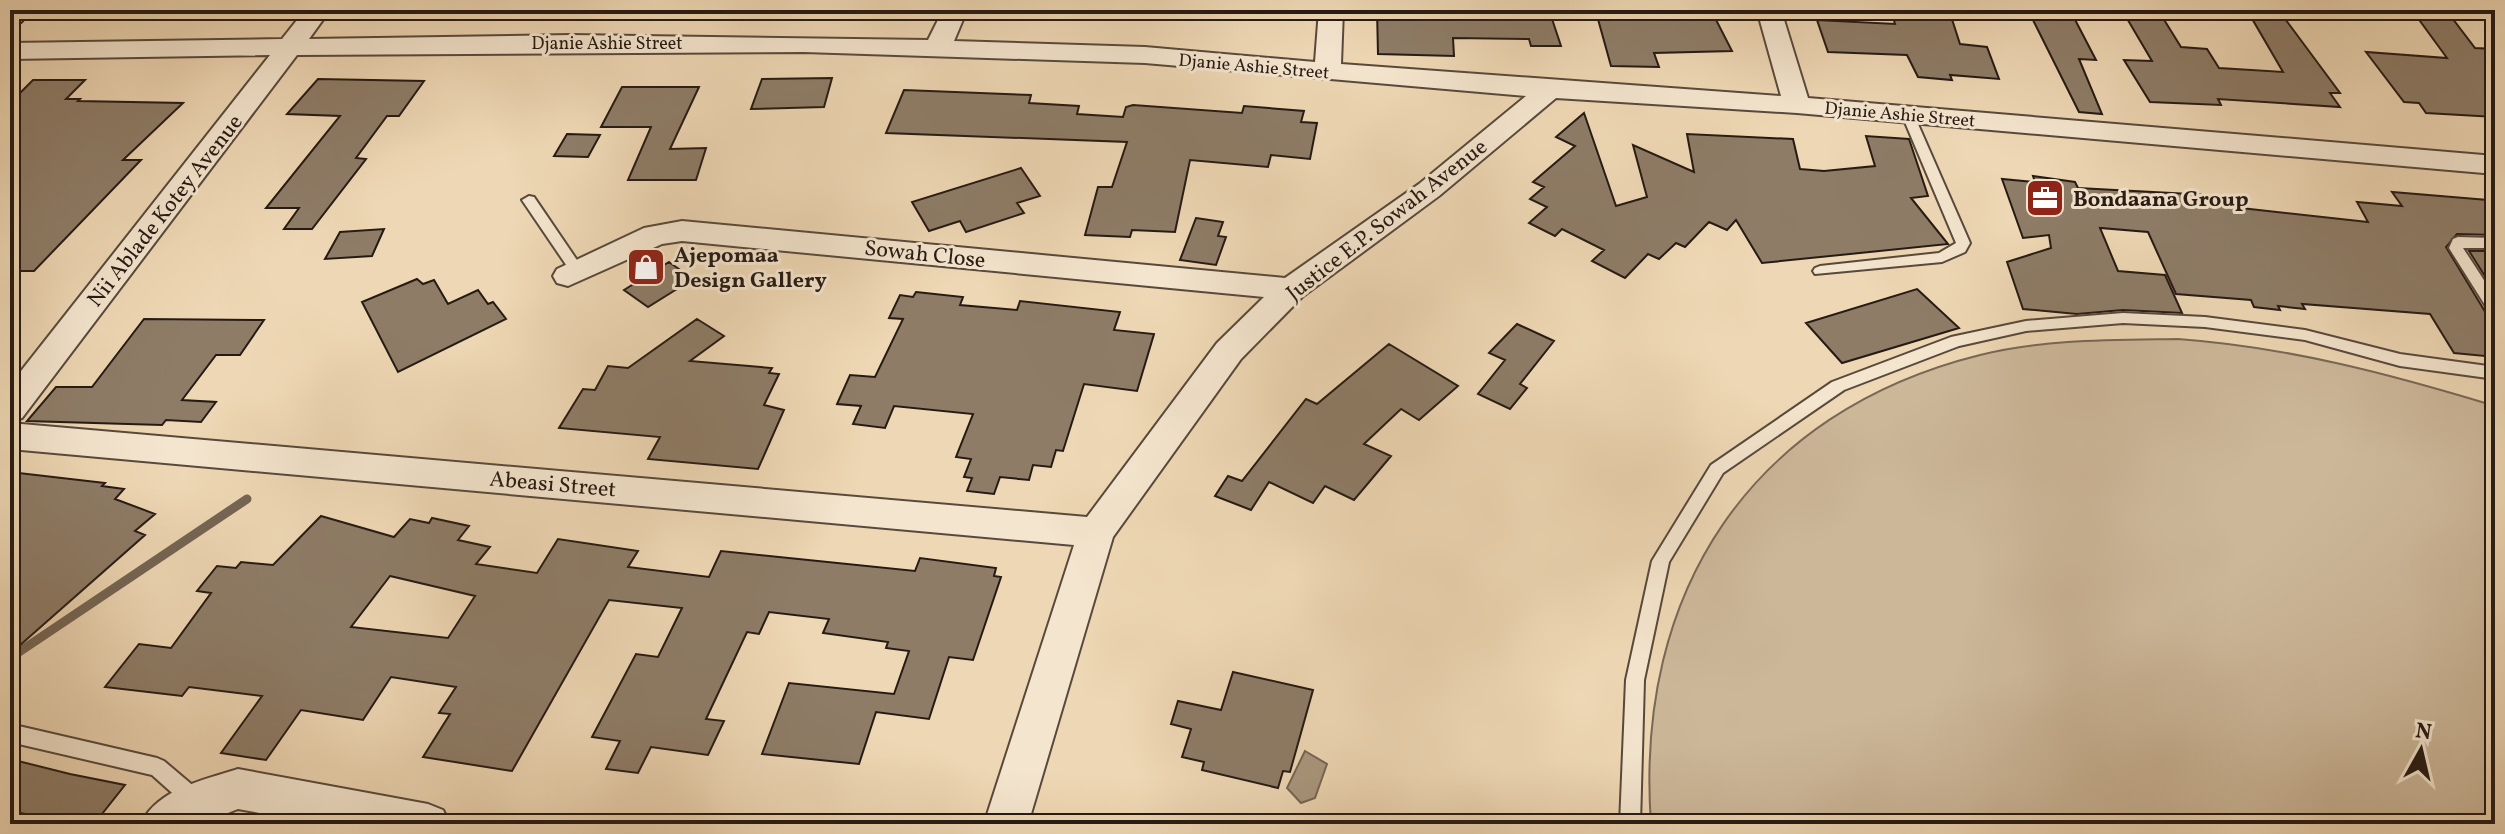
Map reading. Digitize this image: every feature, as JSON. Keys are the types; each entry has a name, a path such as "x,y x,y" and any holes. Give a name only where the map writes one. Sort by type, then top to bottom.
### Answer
{"street":[{"path":"10,15 16,10"},
{"name":"Nii Ablade Kotey Avenue","path":"10,409 318,10"},
{"path":"938,47 955,10"},
{"path":"1327,73 1331,10"},
{"path":"1769,10 1797,105"},
{"name":"Djanie Ashie Street","path":"10,51 587,43 938,47 1145,55 1327,73 1797,105 2495,165"},
{"name":"Justice E.P. Sowah Avenue","path":"1006,824 1096,532 1229,351 1291,289 1429,190 1550,90"},
{"name":"Sowah Close","path":"573,274 655,235 682,231 1291,289"},
{"name":"Abeasi Street","path":"10,436 1096,532"},
{"path":"180,813 238,789 428,824"}],"lane":[{"path":"1820,271 1942,257 1960,249 1963,243 1908,115"},
{"path":"529,200 573,274"},
{"path":"2495,243 2464,241 2458,242 2456,248 2495,309"},
{"path":"1630,824 1635,680 1661,561 1717,469 1838,386 1956,341 2026,326 2123,318 2205,322 2305,335 2400,360 2495,373"},
{"path":"10,733 157,767 180,813"}],"shaded area":[{"path":"2178,339 2299,355 2417,383 2495,406 2495,824 1651,824 1651,740 1663,661 1687,589 1723,524 1771,467 1830,420 1899,382 1980,355 2054,343"},
{"path":"1305,751 1327,764 1315,798 1301,803 1287,788"}],"building":[{"path":"1377,10 1549,10 1561,46 1531,46 1529,39 1453,38 1454,56 1378,54"},
{"path":"1711,10 1732,51 1654,53 1659,67 1611,66 1596,12"},
{"path":"1891,10 1949,10 1960,44 1987,47 1999,79 1950,75 1952,80 1918,77 1907,55 1828,52 1817,20 1895,24"},
{"path":"2028,10 2070,10 2096,60 2079,59 2102,114 2079,112"},
{"path":"2122,10 2158,10 2181,47 2207,49 2219,68 2283,72 2247,10 2280,12 2340,93 2330,93 2340,107 2218,99 2221,105 2150,102 2124,60 2152,61"},
{"path":"2412,10 2446,10 2475,48 2495,49 2495,117 2426,113 2419,103 2404,102 2366,52 2447,58"},
{"path":"832,78 824,107 751,109 762,79"},
{"path":"318,79 424,81 399,116 387,116 356,158 366,159 312,229 284,229 299,208 266,208 340,116 287,114"},
{"path":"33,80 85,80 66,99 80,99 78,101 183,103 123,160 141,160 34,271 10,271 10,103"},
{"path":"622,87 699,87 670,149 706,148 696,180 628,180 651,127 601,127"},
{"path":"904,90 1031,95 1029,103 1079,106 1077,114 1123,117 1126,107 1133,105 1242,113 1244,106 1304,111 1301,122 1317,123 1310,159 1271,155 1268,167 1190,160 1175,232 1132,230 1130,237 1085,235 1098,187 1112,187 1127,142 886,133"},
{"path":"1584,113 1616,206 1647,197 1633,145 1694,172 1687,134 1793,139 1800,169 1824,171 1875,166 1866,136 1909,139 1928,196 1911,198 1948,244 1762,263 1736,220 1727,230 1709,222 1685,247 1676,243 1659,259 1648,254 1625,278 1592,261 1604,250 1562,229 1555,236 1529,223 1547,207 1530,199 1544,187 1533,182 1575,146 1556,137"},
{"path":"567,134 600,135 588,157 554,156"},
{"path":"1021,168 1040,196 1017,203 1024,213 966,232 960,221 929,231 912,202"},
{"path":"2033,176 2075,182 2078,188 2209,195 2214,205 2368,222 2357,202 2402,206 2392,192 2495,202 2495,235 2457,234 2446,247 2487,315 2495,317 2495,357 2454,353 2430,314 2302,304 2305,309 2278,306 2280,310 2254,307 2251,300 2176,294 2148,232 2100,228 2118,271 2165,275 2182,313 2123,310 2077,314 2023,309 2007,262 2051,248 2049,235 2023,238 2002,179 2035,182"},
{"path":"1196,218 1223,222 1218,236 1226,237 1216,265 1180,260"},
{"path":"384,229 372,256 325,259 340,232"},
{"path":"2469,251 2495,251 2495,292"},
{"path":"669,262 693,279 648,307 624,290"},
{"path":"417,279 423,284 434,280 448,304 478,290 488,304 493,302 506,319 398,372 362,302"},
{"path":"1917,289 1959,328 1842,363 1806,323"},
{"path":"916,292 963,297 960,305 1017,310 1020,301 1120,312 1114,330 1154,334 1137,391 1084,384 1063,451 1056,450 1051,467 1033,465 1029,480 1000,477 994,494 967,491 972,478 964,477 971,459 956,457 973,414 894,406 885,428 853,424 861,406 837,404 850,375 875,377 903,319 889,318 900,295 913,297"},
{"path":"144,319 264,320 240,355 216,355 182,400 216,402 201,422 166,420 162,425 27,421 56,387 92,387"},
{"path":"697,319 724,336 690,361 772,368 769,373 779,374 764,405 784,410 758,469 648,459 660,437 559,428 583,389 595,390 608,366 628,368"},
{"path":"1517,324 1554,341 1520,384 1527,388 1510,409 1478,394 1505,360 1489,353"},
{"path":"1389,344 1458,386 1419,420 1401,409 1364,444 1391,456 1354,500 1325,486 1313,503 1269,482 1251,510 1215,496 1228,476 1242,481 1306,399 1317,404"},
{"path":"10,472 105,483 102,486 124,489 115,499 155,514 135,531 145,535 10,654"},
{"path":"321,516 394,537 410,519 429,523 432,518 469,526 458,540 490,547 476,564 537,573 558,539 638,551 628,567 709,577 721,551 915,571 920,558 996,568 994,576 1001,577 973,660 949,657 929,719 876,712 859,764 762,754 789,683 894,694 909,651 886,648 888,642 823,633 829,619 769,612 759,634 747,632 706,719 724,721 708,755 651,747 638,773 606,769 620,741 592,737 636,654 658,657 682,608 609,600 512,771 423,757 450,714 439,713 456,687 391,677 363,720 301,710 266,760 221,753 262,696 189,687 182,696 105,687 139,644 171,648 211,593 197,591 217,566 236,568 241,562 273,565","holes":["390,576 475,596 448,638 351,627"]},
{"path":"1233,672 1313,690 1290,772 1283,771 1278,788 1202,770 1204,762 1182,757 1191,729 1171,724 1178,701 1221,710"},
{"path":"10,759 125,785 94,824 34,824 40,817 10,811"}],"waterway":[{"path":"10,658 247,499"}],"place":[{"name":"Bondaana Group","path":"2045,198"},
{"name":"Ajepomaa Design Gallery","path":"646,267"}]}
